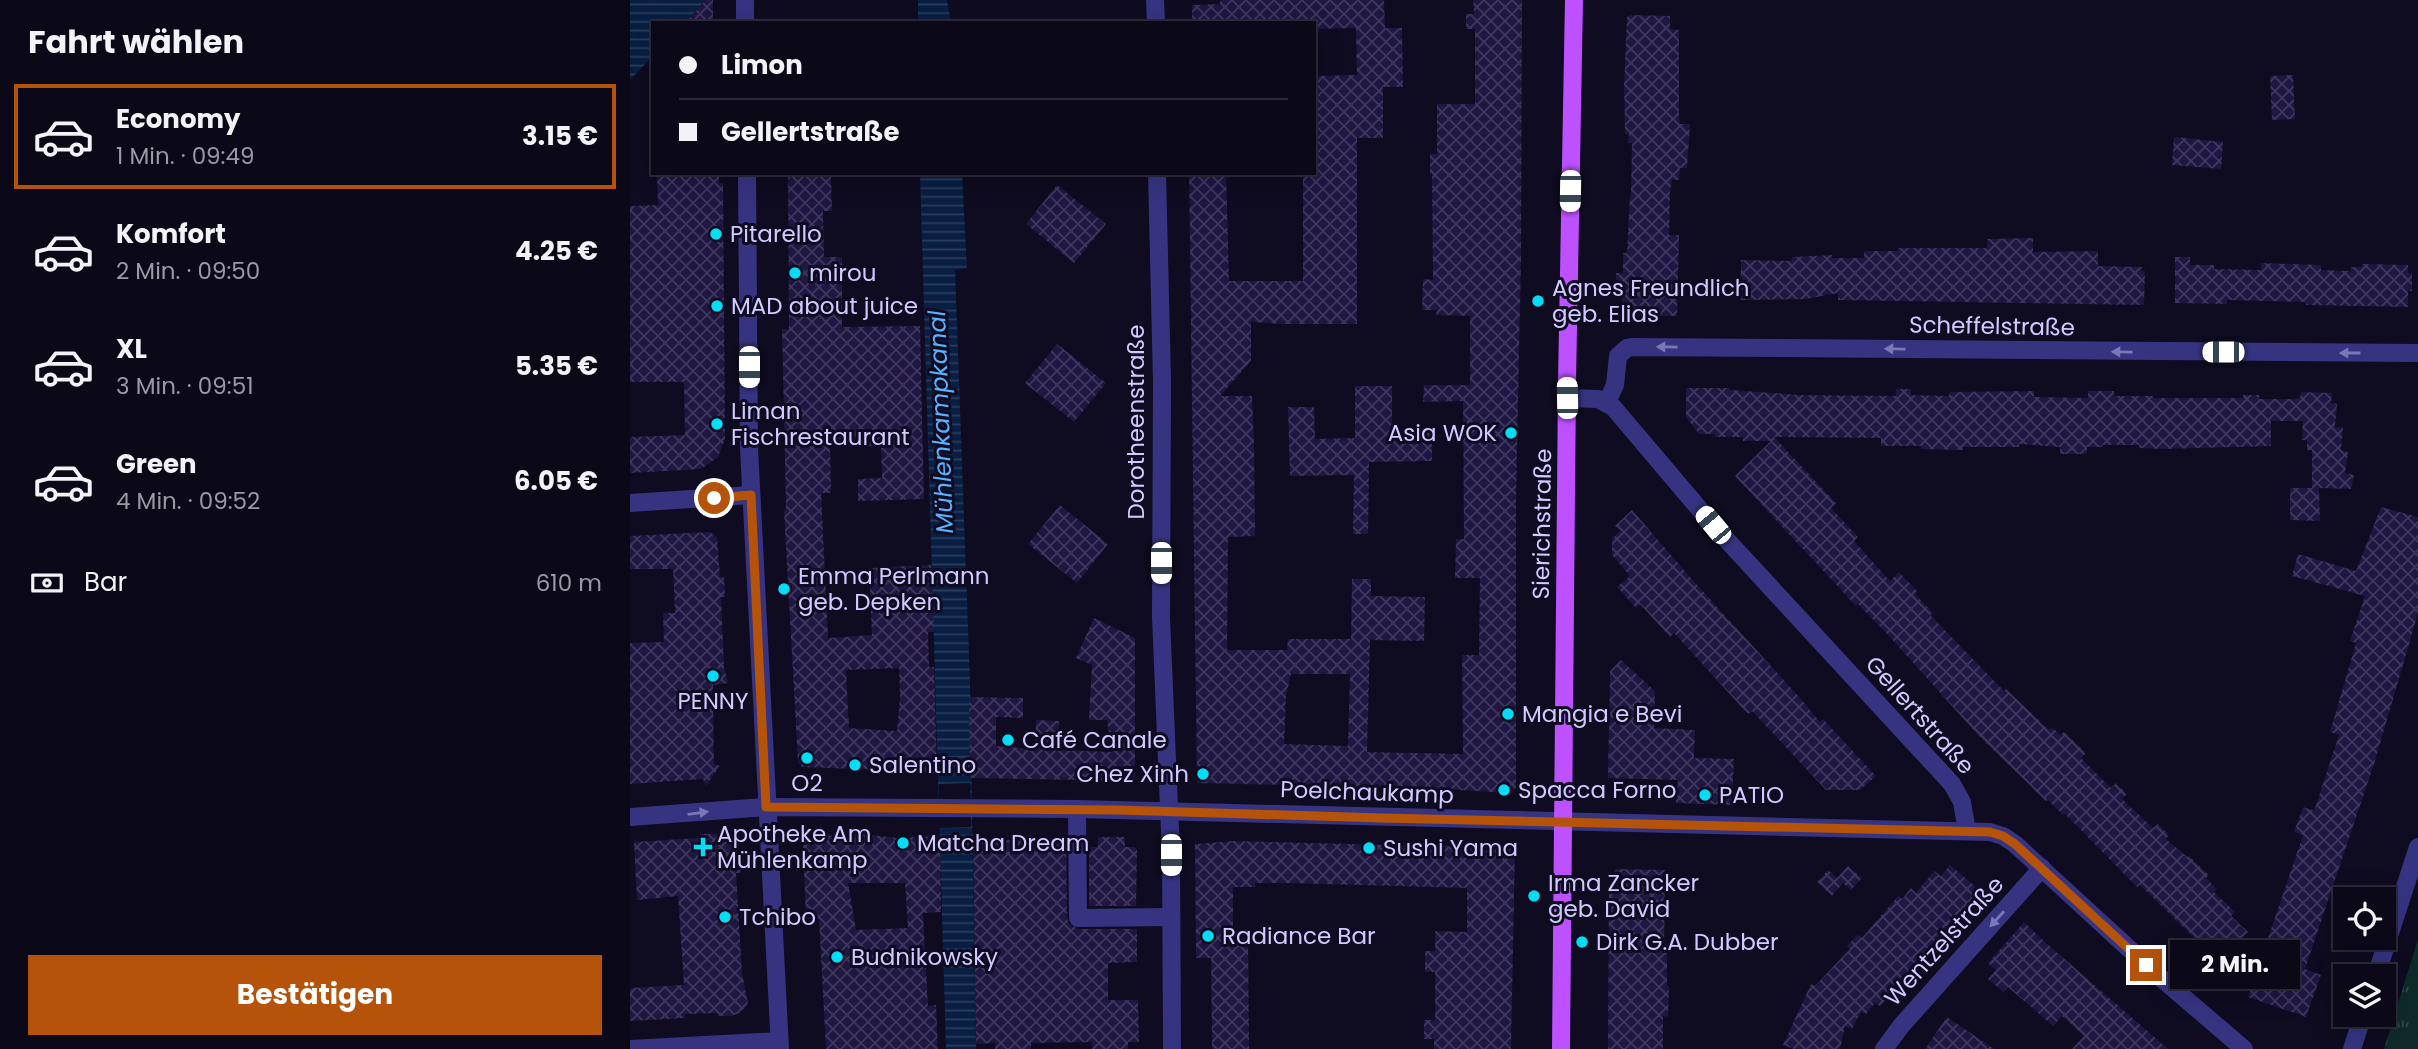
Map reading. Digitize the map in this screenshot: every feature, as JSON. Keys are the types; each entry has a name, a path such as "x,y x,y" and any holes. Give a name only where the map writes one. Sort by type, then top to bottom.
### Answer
{"main road":[{"name":"Sierichstraße","path":"1560,1049 1574,0"}],"street":[{"path":"745,0 745,21"},
{"path":"1155,0 1156,21"},
{"path":"630,1049 780,1045 751,495 747,175"},
{"name":"Dorotheenstraße","path":"1157,175 1161,381 1161,617 1169,811 1172,1049"},
{"name":"Scheffelstraße","path":"1606,402 1615,385 1618,356 1627,348 1633,347 2418,353"},
{"path":"1567,398 1598,399 1606,402"},
{"name":"Gellertstraße","path":"1606,402 1713,525 1952,784 1962,802 1967,831"},
{"path":"630,503 751,495"},
{"name":"Poelchaukamp","path":"630,817 766,807 1077,809 1967,831"},
{"path":"1077,809 1078,918 1171,917"},
{"path":"1967,831 1990,832 2003,836 2244,1049"},
{"path":"2380,964 2418,847"},
{"name":"Wentzelstraße","path":"1884,1049 1901,1026 2042,868"},
{"path":"2352,1049 2359,1027"}],"green space":[{"path":"2418,939 2418,1049 2384,1049 2391,1027 2396,1027 2396,1010"}],"water":[{"path":"630,0 706,0 687,21 651,21 651,58 630,80"},
{"path":"918,0 947,0 951,21 918,21"},
{"name":"Mühlenkampkanal","path":"920,175 962,175 967,268 955,270 970,682 976,1049 946,1049"}],"pier":[{"path":"970,783 971,827 939,828 939,784"}],"building":[{"path":"706,0 713,0 713,21 687,21"},
{"path":"1221,0 1384,0 1385,28 1402,28 1403,87 1383,87 1383,138 1357,138 1357,324 1251,322 1251,361 1220,396 1252,396 1254,443 1255,536 1228,537 1227,650 1287,650 1288,639 1351,639 1352,579 1371,579 1371,596 1425,597 1424,641 1370,640 1367,752 1463,754 1462,655 1479,655 1480,578 1455,578 1456,539 1464,539 1463,401 1423,402 1424,385 1470,385 1470,316 1436,315 1437,310 1422,310 1423,279 1433,280 1430,154 1437,154 1437,104 1475,104 1475,29 1466,29 1466,14 1474,14 1473,0 1522,0 1521,259 1516,499 1516,788 1509,793 1423,788 1197,783 1189,175 1226,175 1229,281 1303,281 1303,175 1316,175 1316,76 1357,75 1356,28 1316,29 1316,21 1192,21 1192,5 1219,4","holes":["1291,674 1350,674 1348,746 1284,744 1286,696"]},
{"path":"1670,16 1670,29 1679,30 1679,116 1680,124 1690,124 1687,168 1680,168 1679,180 1672,180 1670,191 1669,235 1679,235 1677,316 1621,315 1622,298 1616,298 1616,273 1623,273 1623,253 1627,253 1631,195 1632,143 1628,143 1629,134 1625,134 1624,86 1627,17"},
{"path":"2293,75 2295,119 2272,120 2270,76"},
{"path":"2174,137 2223,142 2221,169 2172,165"},
{"path":"657,175 719,175 719,183 723,183 725,439 718,457 701,469 630,473 630,437 685,435 684,382 630,382 630,206 658,205"},
{"path":"788,175 831,176 832,211 823,211 824,257 842,257 842,327 920,326 924,499 858,501 858,479 882,478 881,446 830,447 831,493 821,493 828,638 872,635 869,568 931,565 934,632 928,632 929,667 934,667 937,772 802,767 798,762 784,512 782,329 789,329","holes":["899,668 897,731 849,728 846,670"]},
{"path":"1057,185 1106,224 1074,263 1026,224"},
{"path":"2033,238 2033,252 2098,251 2098,266 2142,267 2142,271 2145,271 2144,305 1838,300 1838,293 1806,299 1741,300 1741,260 1792,261 1792,257 1832,255 1832,258 1864,258 1864,251 1898,251 1898,248 1987,248 1987,239"},
{"path":"2175,257 2190,257 2190,265 2214,265 2214,269 2261,270 2261,263 2321,265 2321,270 2351,271 2351,267 2362,267 2362,264 2408,265 2408,273 2412,273 2412,291 2408,291 2408,307 2227,300 2227,304 2175,303"},
{"path":"1057,344 1106,383 1074,422 1025,383"},
{"path":"1355,386 1392,386 1392,428 1432,430 1432,461 1369,462 1368,534 1353,534 1354,475 1290,476 1288,407 1314,407 1315,439 1355,438"},
{"path":"1686,388 1730,388 1800,395 1896,396 1896,389 1911,389 1911,395 1949,396 1950,392 2034,391 2034,397 2088,398 2088,391 2114,391 2114,396 2153,398 2243,398 2243,395 2259,395 2259,399 2300,398 2301,392 2332,393 2331,403 2337,404 2335,427 2343,427 2341,450 2348,452 2345,473 2354,475 2351,489 2319,488 2320,521 2290,520 2290,488 2312,488 2312,450 2307,450 2307,440 2302,440 2303,421 2271,421 2271,446 2164,449 2139,448 2139,445 2102,445 2087,447 2087,454 2060,454 2060,447 2019,444 2019,447 1963,447 1963,450 1921,449 1921,446 1881,446 1881,438 1774,437 1836,503 1831,508 1858,537 1854,541 1890,581 1899,572 1933,613 1930,615 2004,691 2006,689 2049,730 2052,727 2060,735 2064,732 2086,753 2081,758 2111,788 2116,783 2127,794 2122,799 2153,828 2158,824 2169,835 2166,839 2209,875 2206,878 2217,889 2214,892 2235,912 2231,916 2248,932 2219,962 2140,885 2137,887 2065,814 2046,801 1979,736 1889,636 1858,604 1856,606 1735,476 1771,441 1743,441 1743,437 1699,434 1686,417"},
{"path":"1060,505 1108,544 1077,583 1028,544"},
{"path":"2381,507 2418,517 2418,613 2375,761 2305,969 2321,975 2306,1017 2248,997 2303,835 2294,832 2303,807 2314,811 2339,735 2330,732 2356,643 2350,641 2365,596 2292,576 2298,554 2356,571"},
{"path":"1632,510 1820,722 1823,719 1876,776 1860,790 1826,790 1752,711 1748,714 1674,633 1670,637 1640,604 1636,608 1617,587 1630,576 1612,555 1612,539 1620,531 1615,526"},
{"path":"710,532 717,537 720,577 724,577 725,597 721,597 724,668 728,683 713,685 714,764 720,766 706,786 703,779 630,784 630,643 664,642 663,613 675,613 673,569 630,569 630,536"},
{"path":"1094,618 1135,638 1135,781 970,778 969,697 1023,698 1023,718 996,717 996,746 1035,749 1036,720 1059,721 1058,750 1112,752 1107,720 1089,720 1092,665 1076,658"},
{"path":"1621,660 1655,691 1654,728 1695,730 1694,758 1734,759 1732,805 1676,803 1678,780 1608,778 1610,671"},
{"path":"854,833 897,838 940,836 941,912 923,913 928,1006 936,1005 938,1049 826,1049 819,919 806,919 803,846 809,838","holes":["848,883 905,883 908,928 856,930"]},
{"path":"700,834 727,834 734,841 735,854 739,856 741,873 736,873 742,973 748,1004 740,1013 731,1016 718,1016 717,1013 685,1014 685,1018 630,1021 630,988 684,985 678,896 637,900 634,842 699,838"},
{"path":"1098,837 1125,837 1125,847 1135,847 1137,850 1136,906 1089,906 1089,847 1098,847"},
{"path":"1066,839 1069,924 1078,929 1137,929 1137,962 1108,963 1108,1000 1138,1000 1139,1042 1128,1042 1128,1049 1092,1049 1092,1042 1031,1043 1031,1049 995,1049 995,1043 976,1044 973,841"},
{"path":"1234,841 1515,848 1511,1049 1434,1049 1434,1039 1424,1039 1424,1020 1435,1020 1435,972 1425,972 1425,951 1435,951 1435,931 1467,932 1467,888 1255,883 1255,887 1233,887 1233,938 1248,938 1249,1049 1212,1049 1211,958 1196,958 1195,844"},
{"path":"1950,865 1983,893 1955,926 1951,922 1880,1006 1875,1003 1866,1014 1861,1012 1852,1029 1845,1026 1840,1049 1794,1049 1783,1045 1811,984 1815,986 1850,949 1847,946 1857,935 1862,938 1898,896 1902,899 1911,888 1916,893 1934,871 1941,876"},
{"path":"1848,866 1862,878 1851,890 1837,878"},
{"path":"1615,869 1665,870 1664,950 1667,950 1669,986 1668,1017 1663,1016 1663,1049 1608,1049 1609,884 1614,884"},
{"path":"1828,870 1843,883 1832,896 1817,882"},
{"path":"2024,922 2168,1049 2072,1049 2084,1036 2062,1016 2053,1026 2008,987 2003,992 1988,979 1996,970 1988,963"},
{"path":"1947,1017 1994,1049 1925,1049"}],"place":[{"name":"Pitarello","path":"716,234"},
{"name":"mirou","path":"795,273"},
{"name":"Agnes Freundlich geb. Elias","path":"1538,301"},
{"name":"MAD about juice","path":"717,306"},
{"name":"Liman Fischrestaurant","path":"717,424"},
{"name":"Asia WOK","path":"1511,433"},
{"name":"Emma Perlmann geb. Depken","path":"784,589"},
{"name":"PENNY","path":"713,676"},
{"name":"Mangia e Bevi","path":"1508,714"},
{"name":"Café Canale","path":"1008,740"},
{"name":"O2","path":"807,758"},
{"name":"Salentino","path":"855,765"},
{"name":"Chez Xinh","path":"1203,774"},
{"name":"Spacca Forno","path":"1504,790"},
{"name":"PATIO","path":"1705,795"},
{"name":"Matcha Dream","path":"903,843"},
{"name":"Apotheke Am Mühlenkamp","path":"703,847"},
{"name":"Sushi Yama","path":"1369,848"},
{"name":"Irma Zancker geb. David","path":"1534,896"},
{"name":"Tchibo","path":"725,917"},
{"name":"Radiance Bar","path":"1208,936"},
{"name":"Dirk G.A. Dubber","path":"1582,942"},
{"name":"Budnikowsky","path":"837,957"}],"route":[{"path":"714,498 751,495 766,807 1118,810 1990,832 2015,844 2146,965"}]}
